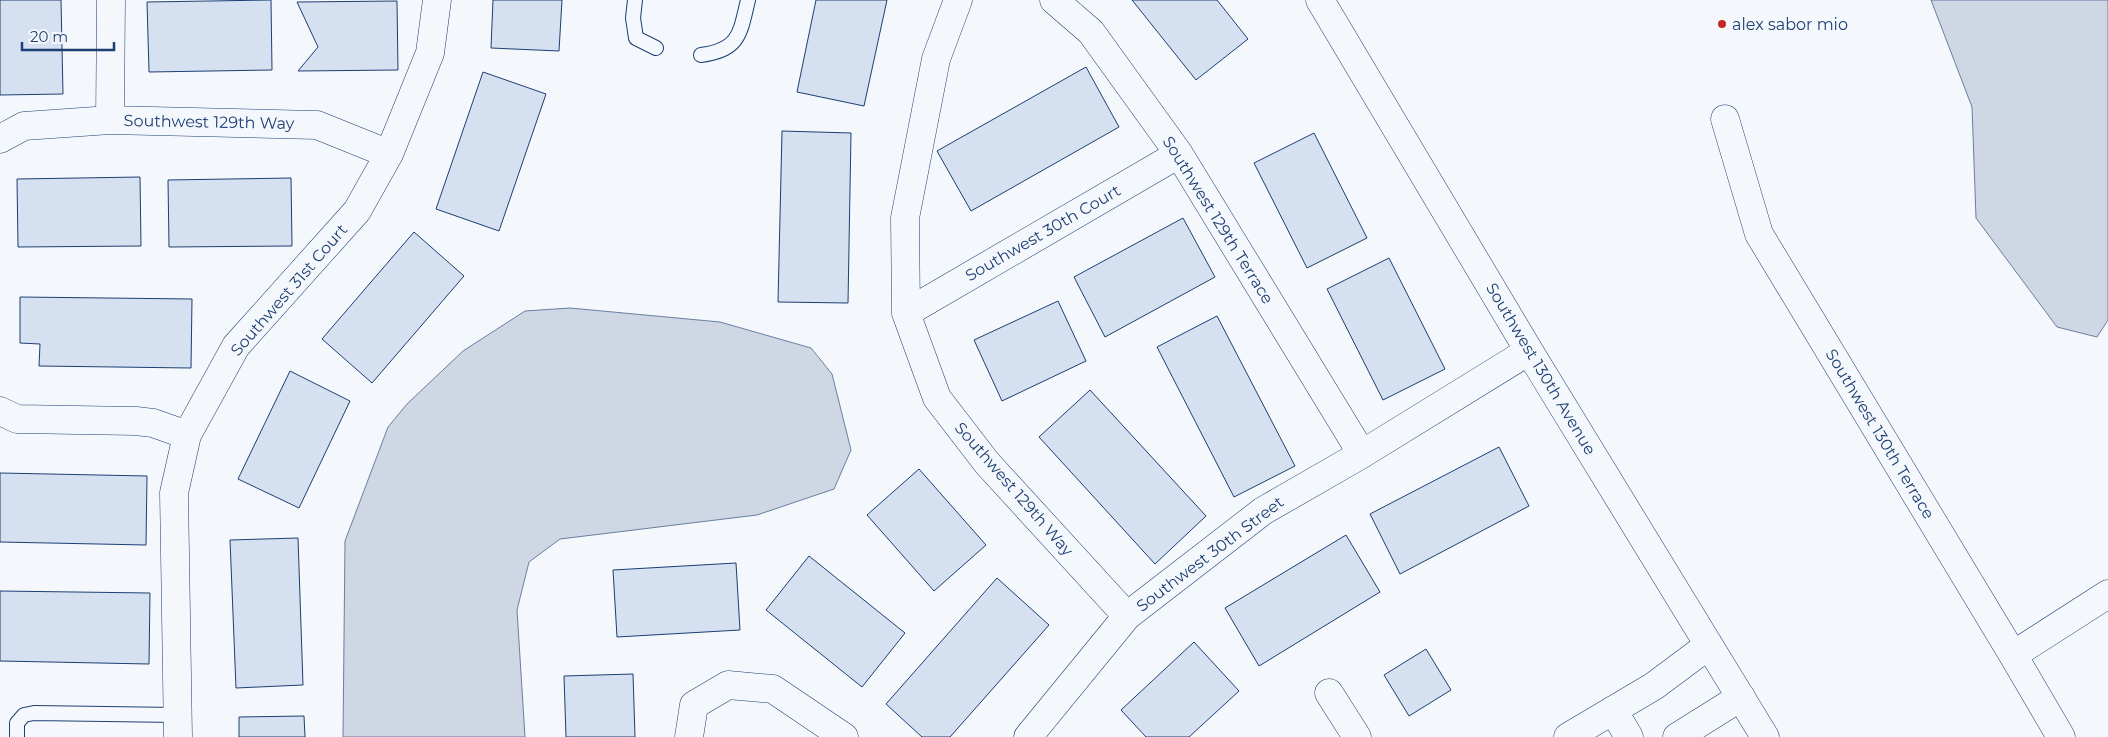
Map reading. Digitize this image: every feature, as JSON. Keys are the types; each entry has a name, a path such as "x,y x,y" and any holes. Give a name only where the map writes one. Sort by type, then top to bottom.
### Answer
{"street":[{"path":"110,120 111,0"},
{"name":"Southwest 31st Court","path":"177,726 174,493 187,435 236,346 357,211 389,154 430,53 437,0"},
{"name":"Southwest 129th Way","path":"958,0 936,59 905,218 906,313 937,398 987,463 1127,616"},
{"name":"Southwest 129th Terrace","path":"1054,0 1091,32 1179,154 1362,454"},
{"name":"Southwest 130th Avenue","path":"1320,0 1529,351 1765,737"},
{"name":"Southwest 130th Terrace","path":"1725,119 1759,234 2061,737"},
{"name":"Southwest 129th Way","path":"0,140 24,126 110,120 317,125 389,154"},
{"name":"Southwest 30th Court","path":"906,313 1179,154"},
{"name":"Southwest 30th Street","path":"1028,737 1127,616 1263,511 1362,454 1529,351"},
{"path":"0,411 16,419 153,423 187,435"},
{"path":"2013,655 2108,594"},
{"path":"1568,737 1654,686 1709,644"},
{"path":"689,737 694,705 728,685 773,689 844,737"},
{"path":"1329,693 1357,737"},
{"path":"1677,737 1741,697"},
{"path":"1613,710 1629,737"}],"lane":[{"path":"636,0 633,18 636,38 656,48"},
{"path":"701,55 717,53 730,45 740,34 748,0"},
{"path":"17,737 17,723 24,715 34,714 177,726"}],"shaded area":[{"path":"1931,0 2108,0 2108,320 2097,337 2057,327 1976,218 1972,107"},
{"path":"570,308 720,322 811,348 832,374 851,450 834,489 757,515 560,539 529,562 517,610 525,737 343,737 345,541 388,427 407,404 463,351 525,311"}],"building":[{"path":"0,0 61,0 63,94 0,95"},
{"path":"271,0 272,70 149,72 147,2"},
{"path":"493,0 562,0 559,51 491,48"},
{"path":"816,0 887,0 864,106 797,92"},
{"path":"1132,0 1217,0 1248,39 1196,80"},
{"path":"397,1 398,70 298,71 318,47 297,2"},
{"path":"1086,67 1119,127 971,211 937,151"},
{"path":"483,72 546,94 499,231 436,209"},
{"path":"782,131 851,133 848,303 778,302"},
{"path":"1314,133 1367,238 1307,268 1254,163"},
{"path":"140,177 141,246 18,247 17,179"},
{"path":"291,178 292,246 169,247 168,180"},
{"path":"1183,218 1215,277 1105,337 1074,277"},
{"path":"414,232 464,276 372,383 322,339"},
{"path":"1389,258 1445,369 1383,400 1327,289"},
{"path":"20,297 192,299 191,368 39,366 40,344 20,343"},
{"path":"1058,301 1086,361 1002,401 974,340"},
{"path":"1217,316 1295,466 1234,497 1157,347"},
{"path":"290,371 350,401 299,508 238,479"},
{"path":"1090,390 1206,516 1155,564 1039,437"},
{"path":"1499,447 1529,506 1400,574 1370,514"},
{"path":"919,469 986,545 934,591 867,515"},
{"path":"0,473 147,476 146,545 0,542"},
{"path":"1346,535 1380,592 1259,666 1225,608"},
{"path":"298,538 303,685 236,688 230,540"},
{"path":"809,556 905,633 862,687 766,610"},
{"path":"736,563 740,630 617,637 613,570"},
{"path":"997,578 1049,625 950,737 922,737 886,704"},
{"path":"0,591 150,593 149,664 0,661"},
{"path":"1194,642 1239,691 1189,737 1146,737 1121,710"},
{"path":"1426,649 1451,690 1409,716 1384,675"},
{"path":"633,674 635,737 566,737 564,676"},
{"path":"304,716 305,737 239,737 239,717"}],"place":[{"name":"alex sabor mio","path":"1722,24"}]}
